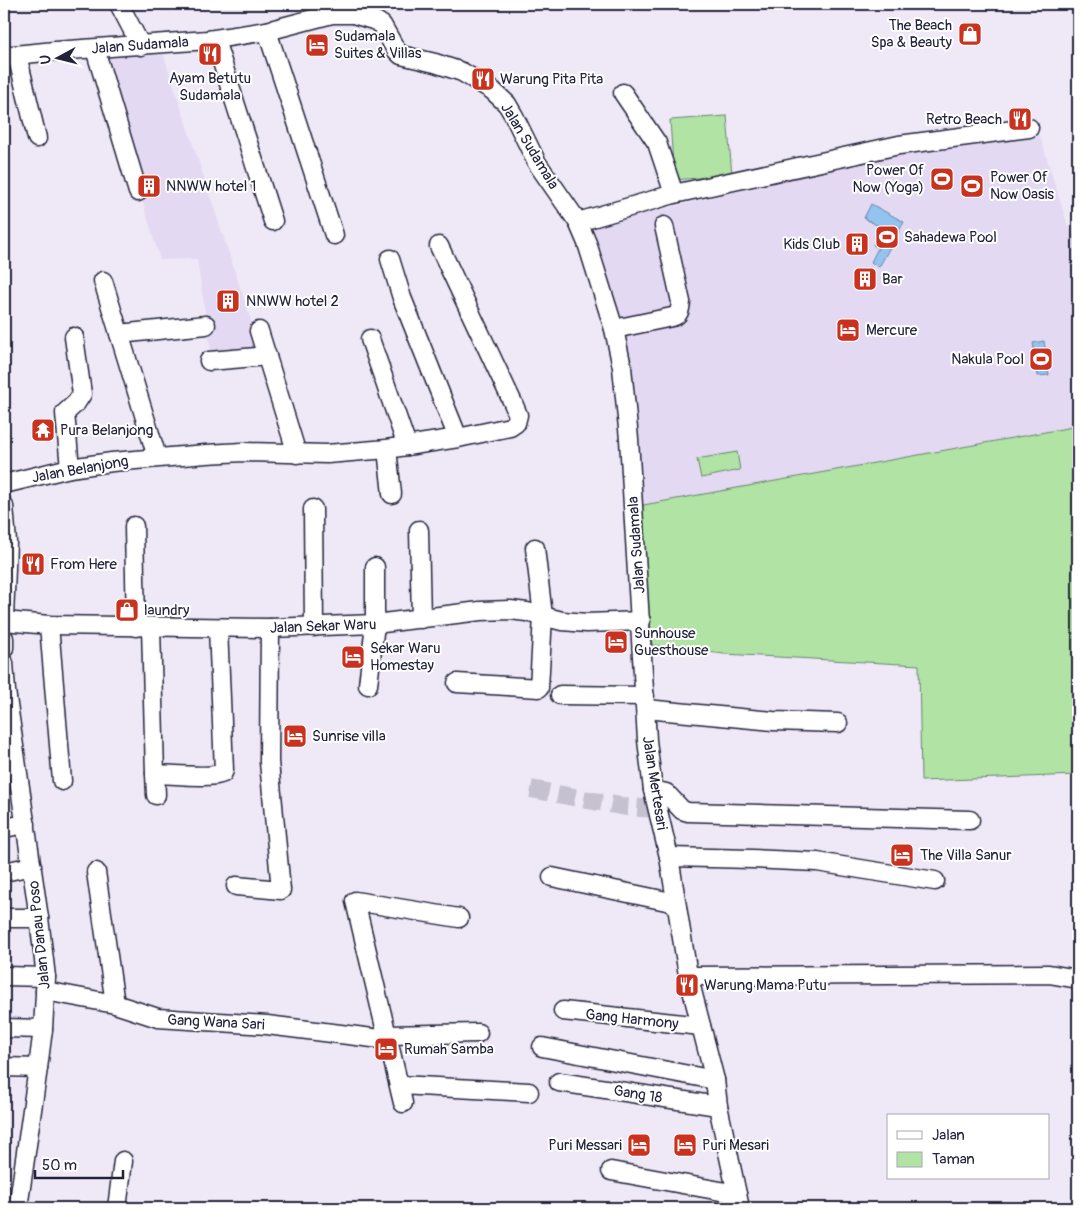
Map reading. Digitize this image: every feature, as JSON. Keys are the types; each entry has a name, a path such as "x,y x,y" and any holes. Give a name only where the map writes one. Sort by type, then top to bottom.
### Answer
{"street":[{"path":"119,4 141,46"},
{"name":"Jalan Sudamala","path":"11,56 55,51 216,40 267,31 331,9 376,21 382,25 396,50 401,55 462,72 492,90 507,104 537,163 578,222 587,243 614,329 626,397 641,621"},
{"path":"267,31 334,235"},
{"path":"216,40 273,221"},
{"path":"95,49 138,192"},
{"path":"11,56 37,138"},
{"path":"623,93 657,142 674,194"},
{"path":"578,222 674,194 899,145 1029,128"},
{"path":"614,329 672,318 680,311 680,302 664,226"},
{"name":"Jalan Belanjong","path":"4,484 70,468 157,457 243,452 297,454 387,449 458,438 510,427 516,423 518,415 439,246"},
{"path":"390,260 402,298 458,438"},
{"path":"102,281 157,457"},
{"path":"119,334 206,325"},
{"path":"259,331 297,454"},
{"path":"70,468 65,414 79,400 82,391 74,337"},
{"path":"370,339 407,446"},
{"path":"209,361 267,356"},
{"path":"387,449 392,494"},
{"path":"4,506 7,542 4,620"},
{"path":"313,509 314,627"},
{"path":"134,526 144,627 156,795"},
{"path":"419,530 420,619"},
{"path":"457,683 539,688 543,616 535,548"},
{"path":"368,685 375,624 375,567"},
{"name":"Jalan Sekar Waru","path":"4,620 49,625 270,628 375,624 510,610 562,621 641,621"},
{"name":"Jalan Mertesari","path":"641,621 647,740 653,790 669,857 683,944 695,967 694,983 701,1026 715,1080 718,1106 739,1201"},
{"path":"49,625 62,781"},
{"path":"155,774 205,776 223,773 218,628"},
{"path":"236,886 281,890 269,762 270,628"},
{"path":"4,638 4,648"},
{"name":"Jalan Danau Poso","path":"4,663 5,691 32,866 45,984 43,1029 18,1208"},
{"path":"560,695 645,703 773,721 838,723"},
{"path":"653,790 666,793 682,810 688,812 970,820"},
{"path":"4,828 26,824"},
{"path":"669,857 752,858 817,862 935,881"},
{"path":"4,872 32,866"},
{"path":"96,872 116,1004"},
{"path":"552,877 676,903"},
{"path":"403,1103 355,901 459,918"},
{"path":"4,918 39,918"},
{"path":"694,983 1049,974 1078,979"},
{"name":"Gang Wana Sari","path":"4,976 45,984 166,1019 267,1025 388,1037 478,1033"},
{"name":"Gang Harmony","path":"563,1011 701,1026"},
{"path":"4,1028 43,1029"},
{"path":"542,1047 715,1080"},
{"path":"4,1067 38,1068"},
{"name":"Gang 18","path":"559,1082 718,1106"},
{"path":"400,1085 529,1092"},
{"path":"117,1208 123,1161"},
{"path":"611,1171 739,1201"}],"shaded area":[{"path":"162,50 262,354 212,358 197,259 160,260 99,54"},
{"name":"Mercure","path":"1040,136 1068,226 1078,242 1078,426 638,506 608,290 591,227 856,161"}],"green space":[{"path":"727,116 732,175 674,180 670,120"},
{"path":"1078,426 1078,531 1072,532 1078,582 1078,775 921,781 919,665 724,654 652,645 638,506"},
{"path":"737,452 740,470 701,478 697,459"}],"water":[{"name":"Sahadewa Pool","path":"871,204 904,222 879,267 871,262 878,248 873,245 882,228 864,218"},
{"name":"Nakula Pool","path":"1044,341 1049,375 1038,376 1033,343"}],"tunnel":[{"path":"531,789 626,807 657,809"}],"place":[{"name":"The Beach Spa & Beauty","path":"970,34"},
{"name":"Sudamala Suites & Villas","path":"317,45"},
{"name":"Ayam Betutu Sudamala","path":"210,54"},
{"name":"Warung Pita Pita","path":"483,79"},
{"name":"Retro Beach","path":"1020,119"},
{"name":"Power Of Now (Yoga)","path":"942,179"},
{"name":"NNWW hotel 1","path":"149,186"},
{"name":"Power Of Now Oasis","path":"972,186"},
{"name":"Sahadewa Pool","path":"887,237"},
{"name":"Kids Club","path":"857,244"},
{"name":"Bar","path":"865,279"},
{"name":"NNWW hotel 2","path":"228,301"},
{"name":"Mercure","path":"848,330"},
{"name":"Nakula Pool","path":"1041,359"},
{"name":"Pura Belanjong","path":"43,430"},
{"name":"From Here","path":"33,564"},
{"name":"laundry","path":"127,610"},
{"name":"Sunhouse Guesthouse","path":"616,642"},
{"name":"Sekar Waru Homestay","path":"353,657"},
{"name":"Sunrise villa","path":"295,736"},
{"name":"The Villa Sanur","path":"902,855"},
{"name":"Warung Mama Putu","path":"687,985"},
{"name":"Rumah Samba","path":"386,1049"},
{"name":"Puri Messari","path":"639,1145"},
{"name":"Puri Mesari","path":"685,1145"}]}
